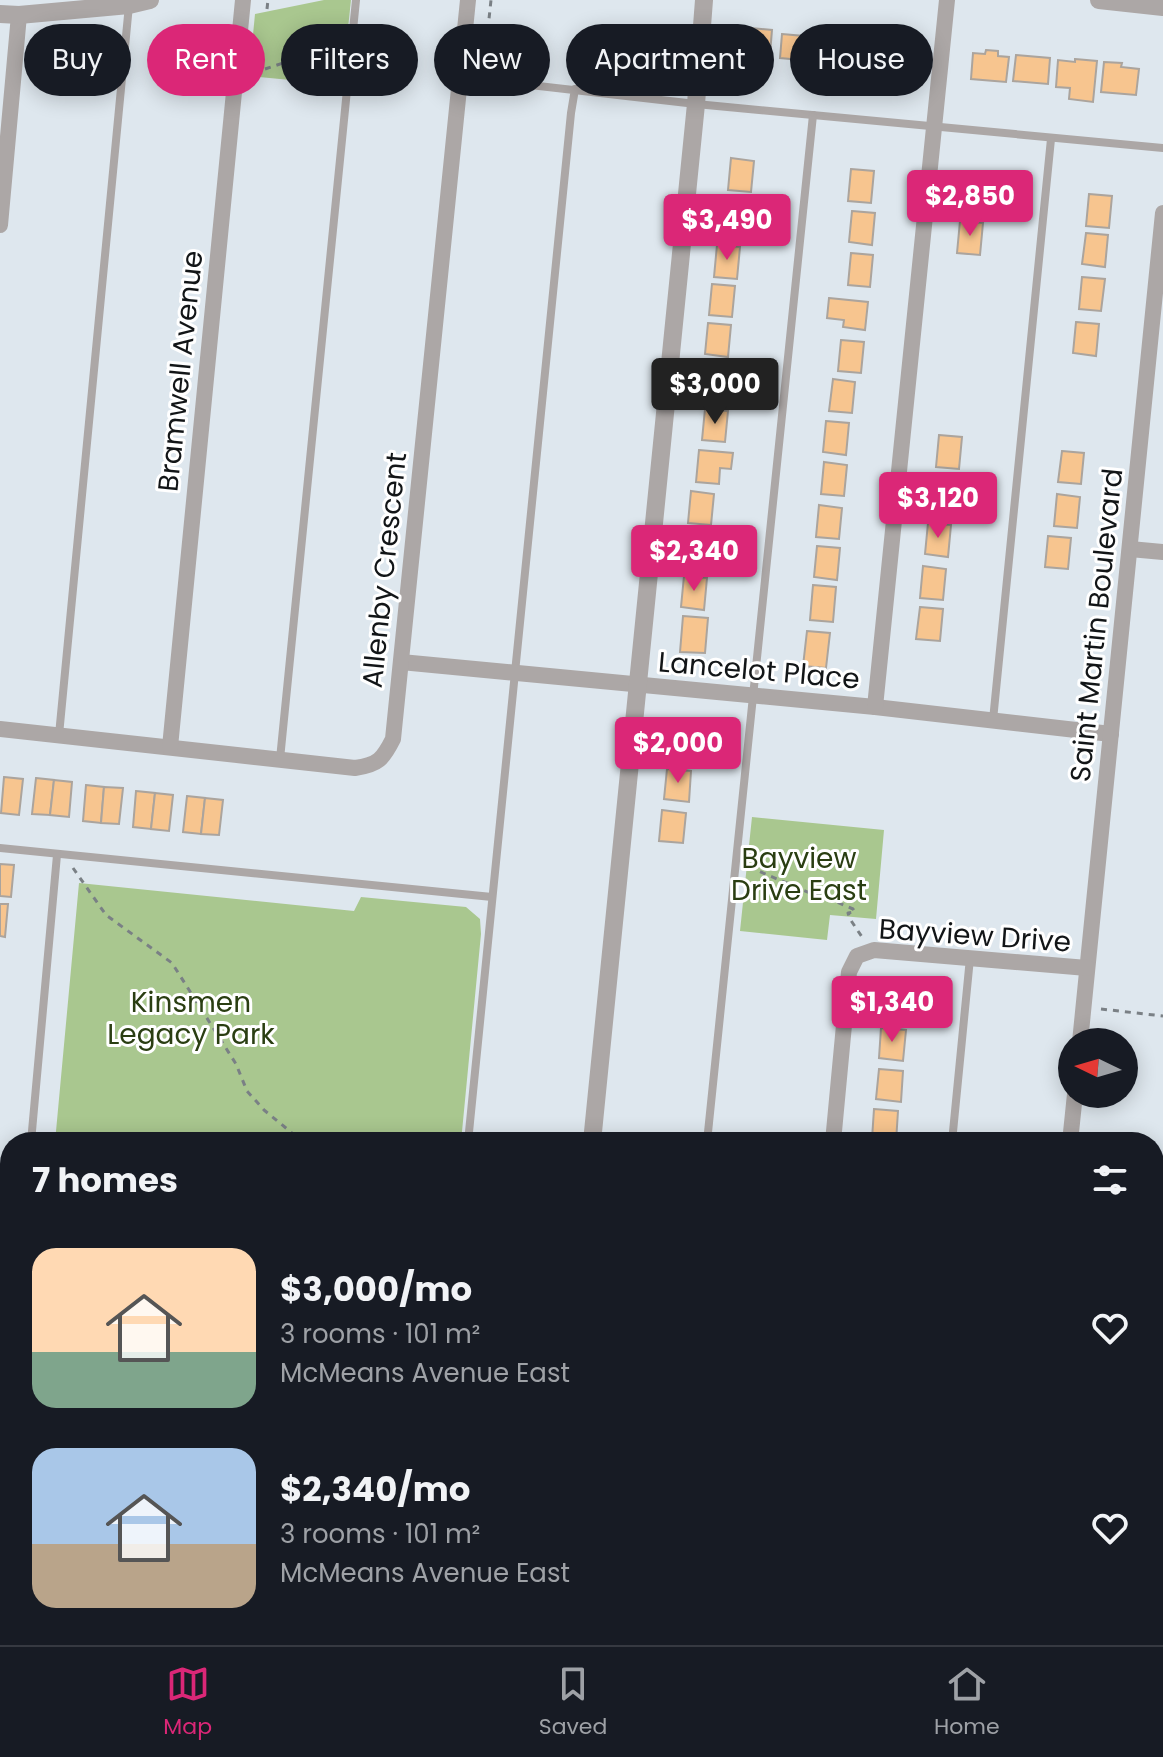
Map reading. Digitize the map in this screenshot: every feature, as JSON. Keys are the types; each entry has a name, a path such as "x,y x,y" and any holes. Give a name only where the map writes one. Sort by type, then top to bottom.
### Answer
{"street":[{"path":"0,14 19,7 129,5 150,0"},
{"name":"Bramwell Avenue","path":"170,747 243,0"},
{"name":"Allenby Crescent","path":"466,24 468,0"},
{"path":"593,1132 704,0"},
{"path":"875,707 947,0"},
{"path":"1099,0 1163,7"},
{"path":"0,225 19,7"},
{"name":"Allenby Crescent","path":"0,729 355,768 371,766 385,755 393,739 458,96"},
{"name":"Saint Martin Boulevard","path":"1081,1028 1163,213"},
{"path":"1130,549 1163,552"},
{"name":"Lancelot Place","path":"401,662 753,694 1111,734"},
{"name":"Bayview Drive","path":"834,1132 849,972 857,956 871,950 1087,968"},
{"path":"1071,1132 1074,1108"}],"lane":[{"path":"280,759 356,0"},
{"path":"59,735 129,5"},
{"path":"469,1132 574,96"},
{"path":"631,96 1163,148"},
{"path":"708,1132 813,115"},
{"path":"993,720 1051,139"},
{"path":"0,848 492,897"},
{"path":"32,1132 61,855"},
{"path":"953,1132 970,958"}],"path":[{"path":"267,9 268,0"},
{"path":"488,24 491,0"},
{"path":"265,69 281,64"},
{"path":"61,855 106,915 172,963 236,1064 247,1091 291,1132"},
{"path":"735,870 748,872 749,867 853,909 855,912 848,913 850,919 871,950"},
{"path":"1083,1008 1163,1016"}],"green space":[{"path":"324,0 351,0 348,24 281,24 281,79 265,78 265,24 254,24 255,14"},
{"name":"Bayview Drive East","path":"752,817 884,830 876,919 830,915 827,940 740,931"},
{"name":"Kinsmen Legacy Park","path":"79,883 354,911 361,897 466,907 480,919 462,1132 56,1132"}],"building":[{"path":"782,34 790,35 790,59 780,58"},
{"path":"986,50 998,51 998,56 1009,57 1006,82 971,79 973,53 985,54"},
{"path":"1016,55 1050,58 1048,84 1013,81"},
{"path":"1075,59 1097,61 1093,102 1069,99 1070,88 1056,87 1058,60 1075,62"},
{"path":"1104,62 1122,63 1121,67 1139,69 1136,95 1101,92"},
{"path":"731,158 754,161 751,192 728,190"},
{"path":"851,169 874,171 871,203 848,201"},
{"path":"965,180 988,182 985,214 962,212"},
{"path":"1089,194 1112,196 1109,228 1086,226"},
{"path":"726,201 749,203 746,234 723,232"},
{"path":"852,211 875,213 872,245 849,242"},
{"path":"960,221 983,223 980,255 957,253"},
{"path":"1086,233 1108,235 1105,267 1082,264"},
{"path":"717,245 740,247 737,279 714,277"},
{"path":"851,253 873,255 870,287 848,285"},
{"path":"1082,277 1105,279 1101,311 1079,309"},
{"path":"712,284 735,286 732,317 709,315"},
{"path":"829,298 868,302 865,330 843,327 844,320 827,318"},
{"path":"1076,322 1099,324 1096,356 1073,353"},
{"path":"708,323 731,325 728,357 705,354"},
{"path":"841,340 864,342 861,373 838,371"},
{"path":"708,367 731,369 728,400 705,398"},
{"path":"833,379 855,382 852,413 829,411"},
{"path":"705,409 728,411 725,442 702,440"},
{"path":"826,421 849,423 846,455 823,452"},
{"path":"939,435 962,437 959,469 936,467"},
{"path":"699,450 733,453 731,469 720,468 719,484 696,482"},
{"path":"1062,451 1084,453 1081,484 1058,482"},
{"path":"824,462 847,465 844,496 821,494"},
{"path":"939,481 962,483 959,514 936,512"},
{"path":"691,491 714,494 711,525 688,523"},
{"path":"1057,494 1080,497 1077,528 1054,526"},
{"path":"819,505 842,508 839,539 816,537"},
{"path":"928,523 951,525 948,557 925,554"},
{"path":"689,532 712,534 709,566 686,563"},
{"path":"1048,536 1071,538 1068,569 1045,567"},
{"path":"817,546 840,548 837,580 814,577"},
{"path":"923,566 946,569 943,600 920,598"},
{"path":"684,576 707,578 704,610 681,607"},
{"path":"813,585 836,587 833,622 810,620"},
{"path":"920,607 943,609 940,641 916,639"},
{"path":"683,616 708,618 705,653 680,652"},
{"path":"807,631 830,633 826,668 803,666"},
{"path":"670,728 694,731 691,761 667,759"},
{"path":"667,769 691,771 689,802 664,799"},
{"path":"4,777 23,779 19,815 1,813"},
{"path":"36,778 54,780 50,815 32,814"},
{"path":"54,780 72,782 69,817 50,815"},
{"path":"86,785 104,787 101,823 83,821"},
{"path":"104,787 123,788 119,824 101,823"},
{"path":"136,791 155,793 151,829 133,827"},
{"path":"155,793 173,795 169,831 151,829"},
{"path":"187,796 205,798 201,834 183,832"},
{"path":"205,798 223,800 219,835 201,834"},
{"path":"662,810 686,813 683,843 659,841"},
{"path":"0,864 14,865 11,897 0,896"},
{"path":"0,904 8,904 5,937 0,936"},
{"path":"881,1028 906,1030 903,1061 879,1058"},
{"path":"879,1069 903,1071 901,1102 876,1099"},
{"path":"874,1109 898,1111 897,1132 872,1132"}]}
